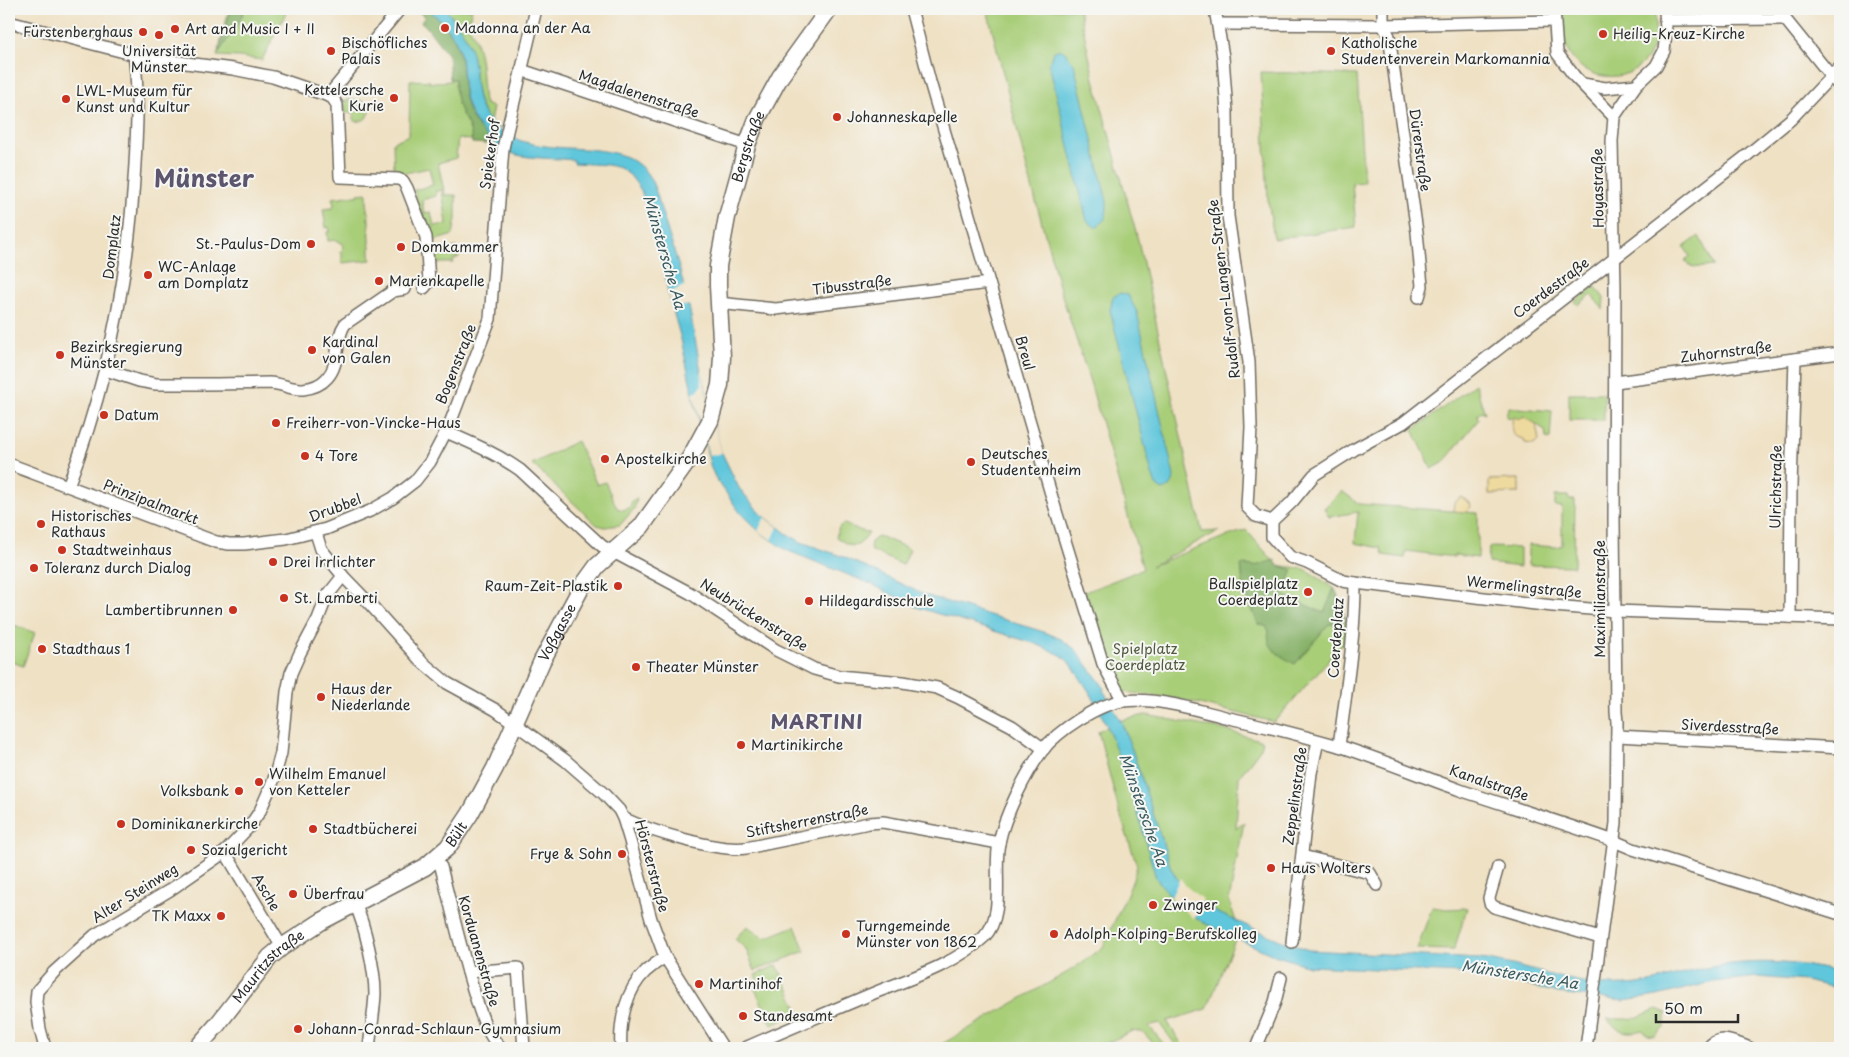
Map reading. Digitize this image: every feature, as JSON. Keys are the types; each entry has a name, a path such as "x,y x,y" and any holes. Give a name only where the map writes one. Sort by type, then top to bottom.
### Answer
{"main road":[{"name":"Bergstraße","path":"608,549 641,527 690,458 710,421 718,396 722,373 718,273 722,238 747,145 757,119 780,77 829,9"},
{"name":"Voßgasse","path":"514,723 542,661 581,588 608,549"},
{"name":"Bült","path":"355,904 401,880 435,859 448,846 470,814 504,749 514,723"},
{"name":"Mauritzstraße","path":"198,1048 270,957 309,928 355,904"}],"street":[{"path":"328,96 400,9"},
{"name":"Spiekerhof","path":"492,307 503,148 536,9"},
{"name":"Breul","path":"911,9 930,82 1056,511 1103,664 1117,702"},
{"name":"Rudolf-von-Langen-Straße","path":"1215,9 1227,112 1228,216 1249,362 1251,427 1247,507 1256,516 1272,521"},
{"name":"Dürerstraße","path":"1382,9 1383,24 1389,36 1416,232 1422,286 1419,297"},
{"path":"1554,9 1557,53 1614,117"},
{"path":"1665,14 1785,14 1836,71 1840,86"},
{"name":"Hoyastraße","path":"1615,258 1612,141 1614,117 1636,85 1656,66 1664,51 1665,14"},
{"path":"1218,24 1554,21"},
{"path":"9,22 134,54 241,70 284,80 332,97 337,105 340,177 398,179 407,188 426,237 429,282 424,288"},
{"name":"Domplatz","path":"68,486 99,396 122,287 134,180 137,93 134,54"},
{"name":"Magdalenenstraße","path":"521,70 747,145"},
{"name":"Coerdestraße","path":"1272,521 1292,502 1314,475 1355,449 1403,423 1785,124 1836,71"},
{"path":"1583,84 1604,88 1636,85"},
{"name":"Maximilianstraße","path":"1586,1048 1609,865 1614,841 1618,736 1615,611 1615,258"},
{"name":"Tibusstraße","path":"718,303 776,309 989,283"},
{"path":"106,370 156,384 270,383 304,388 320,384 330,375 336,361 343,326 393,291 405,289"},
{"name":"Bogenstraße","path":"393,498 424,472 438,450 486,331 492,307"},
{"name":"Zuhornstraße","path":"1615,382 1840,353"},
{"name":"Ulrichstraße","path":"1790,617 1790,486 1795,359"},
{"name":"Neubrückenstraße","path":"446,432 490,451 512,465 608,549 690,593 770,646 801,663 839,676 903,682 937,688 957,696 1012,726 1044,749"},
{"name":"Prinzipalmarkt","path":"9,464 216,542 244,544 286,539"},
{"name":"Drubbel","path":"286,539 316,533 370,511 393,498"},
{"name":"Coerdeplatz","path":"1272,521 1272,537 1290,557 1307,563 1343,581 1355,583 1350,667 1339,746"},
{"name":"Hörsterstraße","path":"316,533 321,549 343,576 414,654 433,672 447,683 496,710 514,723 578,771 613,803 623,818 651,919 665,957 723,1048"},
{"name":"Alter Steinweg","path":"45,1048 36,1002 37,991 54,972 95,935 170,890 225,852 249,827 260,811 271,787 281,753 287,692 292,673 327,596 343,576"},
{"name":"Wermelingstraße","path":"1355,583 1545,605 1615,611 1840,619"},
{"name":"Kanalstraße","path":"1117,702 1142,700 1170,705 1339,746 1633,849 1840,914"},
{"path":"746,1048 944,964 983,938 992,925 996,910 999,843 1016,796 1030,769 1044,749 1067,728 1098,710 1117,702"},
{"name":"Siverdesstraße","path":"1618,736 1840,748"},
{"name":"Zeppelinstraße","path":"1292,942 1311,773 1318,741"},
{"name":"Stiftsherrenstraße","path":"623,818 643,827 699,843 734,848 768,844 869,823 883,822 999,843"},
{"name":"Asche","path":"225,852 282,947"},
{"name":"Zeppelinstraße","path":"1302,856 1370,873 1373,875 1377,885"},
{"name":"Korduanenstraße","path":"435,859 441,867 468,972 485,1023 494,1041 500,1048"},
{"path":"1498,867 1489,898 1490,903 1494,907 1600,938"},
{"path":"355,904 363,929 374,983 370,1048"},
{"path":"621,1048 621,1023 630,994 646,972 665,957"},
{"path":"468,972 518,968 524,1048"},
{"path":"1256,1048 1275,1002 1281,978"},
{"path":"1708,1048 1711,1043 1726,1040 1750,1048"}],"green space":[{"path":"229,9 288,9 262,60 217,56"},
{"path":"231,9 245,9 239,22 218,54"},
{"path":"415,9 428,9 444,25 457,45 468,109 488,137 487,144 472,143 470,129 460,110 455,79 450,79 448,55 421,22 425,17"},
{"path":"445,9 472,9 468,25 479,52 484,102 493,107 490,122 480,104 470,48 461,30"},
{"name":"Spielplatz Coerdeplatz","path":"987,9 1079,9 1094,79 1138,240 1202,532 1219,531 1151,566 1246,530 1277,565 1305,569 1334,588 1344,608 1347,639 1274,722 1183,700 1118,691 1085,592 1143,569 1091,385 1060,289 1027,169"},
{"path":"1564,9 1655,9 1655,36 1651,51 1643,63 1633,71 1621,75 1595,74 1583,68 1573,59 1566,47"},
{"path":"1261,72 1357,75 1364,182 1352,183 1356,227 1274,239 1268,200"},
{"path":"455,78 458,102 472,140 458,139 456,158 438,163 445,195 456,195 456,219 453,235 430,242 426,221 422,219 414,190 433,185 429,168 405,173 394,173 393,142 409,135 410,80 430,81 430,84 433,82 451,81 451,79","holes":["442,190 447,224 434,226 431,212 424,213 422,200 436,196 436,191"]},
{"path":"345,100 358,100 366,103 370,110 367,117 364,120 354,121 354,113 345,113"},
{"path":"367,193 366,202 368,209 366,210 368,211 369,218 367,219 369,219 368,228 370,235 368,235 370,236 371,260 342,263 342,252 340,252 343,249 342,243 336,240 328,241 327,232 330,232 329,227 326,228 323,209 333,208 332,198 358,196 358,194"},
{"path":"1699,236 1714,266 1694,267 1684,261 1690,256 1684,247"},
{"path":"456,247 459,257 453,260 453,263 433,264 432,254"},
{"path":"1595,286 1604,298 1603,309 1591,295 1578,305 1575,302"},
{"path":"1475,384 1485,413 1481,411 1477,416 1479,419 1443,463 1432,469 1413,430"},
{"path":"1569,393 1604,393 1604,420 1569,420"},
{"path":"1508,407 1552,411 1550,439 1546,438 1545,430 1523,416 1521,419 1506,417"},
{"path":"577,441 597,485 605,482 617,508 623,510 629,508 632,501 637,499 634,509 620,525 605,527 597,525 532,464"},
{"path":"1342,491 1359,504 1478,513 1478,558 1406,551 1405,558 1383,555 1381,548 1355,543 1358,512 1329,517 1324,508"},
{"path":"1555,496 1568,496 1569,500 1575,500 1574,566 1528,565 1528,545 1556,547 1562,545 1562,507 1555,506"},
{"path":"843,524 869,532 858,545 847,544 836,537 839,527"},
{"path":"879,536 910,549 903,565 872,551 870,547 871,542"},
{"path":"1489,547 1520,548 1520,567 1488,563"},
{"path":"1275,560 1277,565 1293,570 1283,595 1324,613 1334,588 1344,608 1343,620 1328,625 1295,664 1275,651 1269,643 1269,631 1266,626 1258,624 1243,586 1241,565 1255,566"},
{"path":"9,623 35,633 23,666 9,661"},
{"path":"1146,715 1221,729 1263,741 1261,748 1239,777 1236,829 1244,822 1229,901 1239,930 1207,1009 1167,1021 1184,1048 1178,1048 1159,1023 1149,1026 1167,1048 1157,1048 1143,1032 1132,1031 1097,1048 935,1048 1073,969 1103,947 1131,885 1137,866 1119,811 1098,731 1125,719"},
{"path":"1432,907 1446,909 1467,908 1454,950 1417,949"},
{"path":"747,926 765,938 795,926 805,951 755,971 746,949 735,939"},
{"path":"777,965 799,1011 772,1025 754,987 760,984 755,975"},
{"path":"1657,1009 1667,1013 1664,1028 1655,1036 1648,1035 1642,1030 1623,1031 1607,1019 1633,1019"}],"sand":[{"path":"1523,416 1536,424 1539,441 1533,444 1525,443 1524,439 1519,438 1512,432 1513,417 1521,419"},
{"path":"1519,479 1519,493 1489,494 1489,480"},
{"path":"1461,497 1470,503 1471,506 1467,512 1453,511 1454,503"}],"water":[{"name":"Münstersche Aa","path":"428,9 445,9 459,25 466,37 473,58 478,100 481,108 491,122 509,136 530,143 553,147 598,150 619,154 636,163 650,178 682,277 701,371 721,451 739,488 760,513 801,542 844,557 925,595 1047,633 1061,639 1076,650 1103,686 1103,690 1121,721 1171,868 1179,882 1202,903 1216,912 1282,941 1309,950 1480,959 1571,980 1607,985 1645,983 1719,966 1754,962 1788,963 1840,973 1840,989 1805,981 1758,977 1713,982 1657,996 1624,1001 1558,993 1482,974 1309,966 1271,954 1194,917 1168,893 1156,878 1130,786 1107,726 1092,696 1071,664 1061,655 1036,644 916,607 871,584 786,550 761,533 741,514 715,477 711,468 681,339 668,293 664,268 641,190 630,175 620,168 608,165 574,163 574,160 517,155 497,145 481,130 466,101 457,44 448,29"},
{"path":"1060,49 1066,53 1074,64 1107,202 1106,217 1095,227 1087,221 1049,64 1053,52"},
{"path":"1120,293 1128,295 1137,312 1174,476 1171,486 1162,490 1156,485 1152,474 1110,310 1113,297"}],"pier":[{"path":"684,286 689,305 672,308 668,293"},
{"path":"701,371 722,453 709,456 693,394 702,385"},
{"path":"765,517 778,527 772,540 758,531"},
{"path":"1180,878 1186,886 1203,900 1194,919 1171,897"}],"place":[{"name":"Madonna an der Aa","path":"445,28"},
{"name":"Art and Music I + II","path":"175,29"},
{"name":"Fürstenberghaus","path":"143,32"},
{"name":"Heilig-Kreuz-Kirche","path":"1603,34"},
{"name":"Universität Münster","path":"159,35"},
{"name":"Bischöfliches Palais","path":"331,51"},
{"name":"Katholische Studentenverein Markomannia","path":"1331,51"},
{"name":"Kettelersche Kurie","path":"394,98"},
{"name":"LWL-Museum für Kunst und Kultur","path":"66,99"},
{"name":"Johanneskapelle","path":"837,117"},
{"name":"St.-Paulus-Dom","path":"311,244"},
{"name":"Domkammer","path":"401,247"},
{"name":"WC-Anlage am Domplatz","path":"148,275"},
{"name":"Marienkapelle","path":"379,281"},
{"name":"Kardinal von Galen","path":"312,350"},
{"name":"Bezirksregierung Münster","path":"60,355"},
{"name":"Datum","path":"104,415"},
{"name":"Freiherr-von-Vincke-Haus","path":"276,423"},
{"name":"4 Tore","path":"305,456"},
{"name":"Apostelkirche","path":"605,459"},
{"name":"Deutsches Studentenheim","path":"971,462"},
{"name":"Historisches Rathaus","path":"41,524"},
{"name":"Stadtweinhaus","path":"62,550"},
{"name":"Drei Irrlichter","path":"273,562"},
{"name":"Toleranz durch Dialog","path":"34,568"},
{"name":"Raum-Zeit-Plastik","path":"618,586"},
{"name":"Ballspielplatz Coerdeplatz","path":"1308,592"},
{"name":"St. Lamberti","path":"284,598"},
{"name":"Hildegardisschule","path":"809,601"},
{"name":"Lambertibrunnen","path":"233,610"},
{"name":"Stadthaus 1","path":"42,649"},
{"name":"Theater Münster","path":"636,667"},
{"name":"Haus der Niederlande","path":"321,697"},
{"name":"Martinikirche","path":"741,745"},
{"name":"Wilhelm Emanuel von Ketteler","path":"259,782"},
{"name":"Volksbank","path":"239,791"},
{"name":"Dominikanerkirche","path":"121,824"},
{"name":"Stadtbücherei","path":"313,829"},
{"name":"Sozialgericht","path":"191,850"},
{"name":"Frye & Sohn","path":"622,854"},
{"name":"Haus Wolters","path":"1271,868"},
{"name":"Überfrau","path":"293,894"},
{"name":"Zwinger","path":"1153,905"},
{"name":"TK Maxx","path":"221,916"},
{"name":"Turngemeinde Münster von 1862","path":"846,934"},
{"name":"Adolph-Kolping-Berufskolleg","path":"1054,934"},
{"name":"Martinihof","path":"699,984"},
{"name":"Standesamt","path":"743,1016"},
{"name":"Johann-Conrad-Schlaun-Gymnasium","path":"298,1029"}],"district":[{"name":"Münster","path":"204,179"},
{"name":"MARTINI","path":"817,722"}]}
